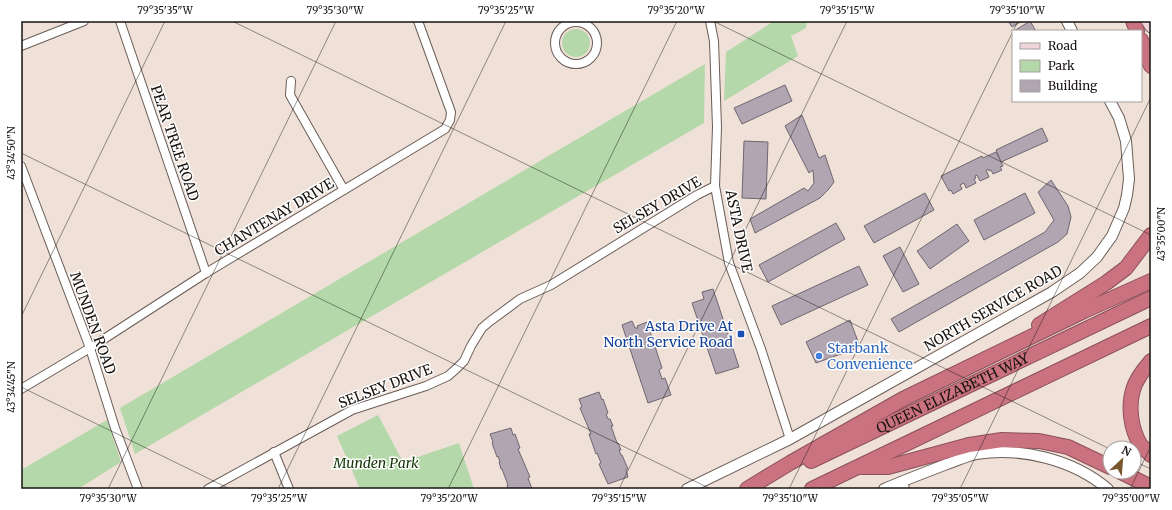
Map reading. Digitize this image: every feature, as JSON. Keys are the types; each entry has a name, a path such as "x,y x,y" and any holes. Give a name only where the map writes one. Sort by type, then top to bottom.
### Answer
{"highway":[{"path":"1142,43 1151,66"},
{"path":"986,359 1106,283 1126,268 1151,235"},
{"path":"747,489 903,399 1151,280"},
{"name":"QUEEN ELIZABETH WAY","path":"753,489 1151,298"},
{"name":"QUEEN ELIZABETH WAY","path":"812,489 1151,326"},
{"path":"1151,361 1142,372 1133,390 1131,404 1132,425 1141,445 1151,455"},
{"path":"858,468 888,467 969,445 1002,440 1039,440 1068,447 1102,463"},
{"path":"1137,480 1151,487"}],"main road":[{"path":"1147,21 1151,27"}],"street":[{"path":"21,46 84,21"},
{"name":"PEAR TREE ROAD","path":"120,21 206,273"},
{"name":"CHANTENAY DRIVE","path":"21,389 90,348 206,273 445,129 450,120 451,112 418,21"},
{"name":"ASTA DRIVE","path":"710,21 714,40 717,113 715,186 729,263 761,349 790,439"},
{"path":"1066,21 1071,30"},
{"path":"582,22 593,30 598,42 594,55 589,60 575,64 562,58 557,52 555,45 556,38 562,23 582,22"},
{"path":"290,81 290,95 344,190"},
{"name":"NORTH SERVICE ROAD","path":"688,489 790,439 1052,292 1080,273 1098,257 1112,236 1118,221 1127,195 1129,179 1126,141 1119,118 1111,102"},
{"name":"MUNDEN ROAD","path":"21,166 90,348 138,489"},
{"name":"SELSEY DRIVE","path":"208,489 352,410 426,386 448,376 464,361 482,328 520,299 551,285 697,195 715,186"},
{"path":"274,452 289,489"},
{"path":"884,489 904,485 974,455 993,452 1012,452 1050,458 1085,473 1108,489"}],"green space":[{"path":"774,21 807,21 806,28 791,36 798,56 724,101 726,52"},
{"path":"576,29 586,33 590,43 586,53 576,57 566,53 562,43 566,33"},
{"path":"705,64 704,123 135,454 120,408"},
{"name":"Munden Park","path":"378,415 403,462 459,443 474,489 360,489 337,436"},
{"path":"107,420 121,462 78,489 21,489 21,470"}],"building":[{"path":"1008,21 1022,21 1012,27"},
{"path":"1030,21 1035,30 1016,30"},
{"path":"785,85 792,101 742,124 734,108"},
{"path":"802,115 819,158 825,155 834,182 820,198 755,233 750,219 804,188 808,191 814,183 813,170 809,173 785,126"},
{"path":"1042,128 1048,141 1001,162 996,150"},
{"path":"744,141 768,142 766,199 742,198"},
{"path":"996,152 1003,166 1000,167 1002,170 993,174 991,170 989,171 988,169 986,170 989,177 980,181 977,175 974,179 976,183 966,188 964,183 960,185 962,189 953,194 951,190 949,191 941,176 982,156 983,158"},
{"path":"1051,180 1068,206 1071,217 1067,234 1058,242 899,332 891,319 1045,232 1054,220 1038,192"},
{"path":"925,193 934,210 874,243 864,226"},
{"path":"1025,193 1035,213 984,240 974,220"},
{"path":"836,223 845,239 768,282 759,265"},
{"path":"957,224 969,241 930,269 917,251"},
{"path":"900,247 919,284 903,292 883,256"},
{"path":"859,266 868,285 781,325 772,306"},
{"path":"713,289 739,367 716,374 692,303 704,299 702,292"},
{"path":"850,320 860,347 816,363 806,342"},
{"path":"632,321 635,328 638,328 637,326 647,322 662,368 659,370 662,379 665,378 671,395 648,403 622,325"},
{"path":"599,392 608,413 606,414 608,419 610,419 613,426 611,426 621,450 619,450 628,469 626,470 628,477 608,484 599,464 601,463 597,453 596,454 589,434 591,434 580,408 582,407 579,399"},
{"path":"511,428 513,435 515,434 520,448 518,449 530,477 528,478 532,489 508,489 498,456 497,457 492,443 490,434"}],"place":[{"name":"Asta Drive At North Service Road","path":"741,334"},
{"name":"Starbank Convenience","path":"819,356"}]}
